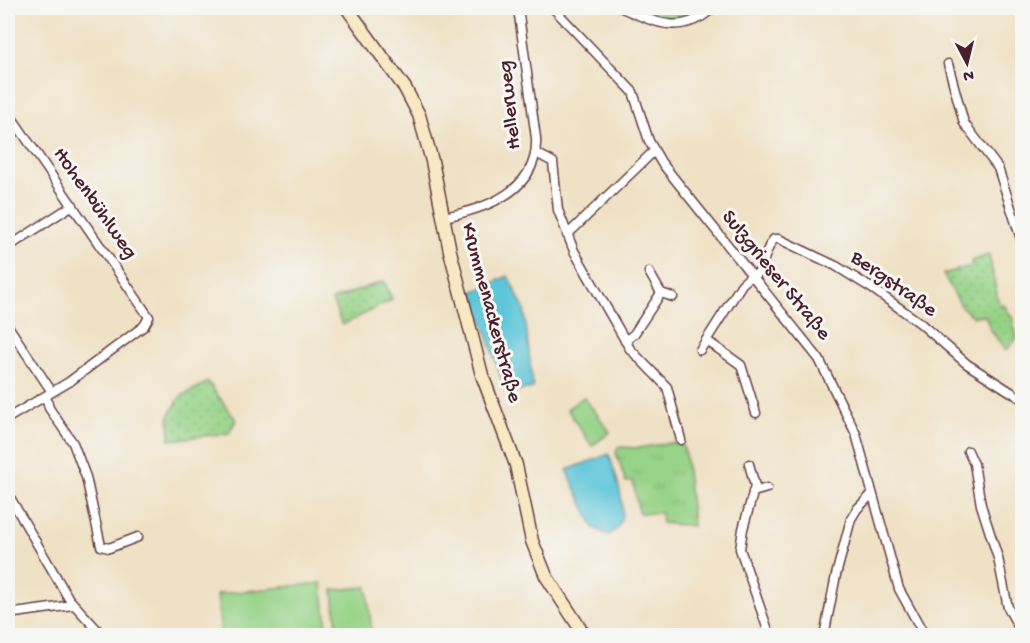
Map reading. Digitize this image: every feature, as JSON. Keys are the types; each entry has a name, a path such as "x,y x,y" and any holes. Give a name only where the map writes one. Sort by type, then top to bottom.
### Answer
{"main road":[{"name":"Krummenackerstraße","path":"347,8 405,88 416,108 432,160 482,375 516,465 534,548 551,584 585,636"}],"street":[{"name":"Hellerweg","path":"444,217 485,205 509,194 526,177 536,153 535,122 518,8"},
{"name":"Sulzgrieser Straße","path":"553,8 633,92 654,151 819,359 856,435 898,584 925,636"},
{"path":"622,8 677,26 695,20 713,8"},
{"path":"948,64 964,123 998,168 1023,242"},
{"name":"Hohenbühlweg","path":"8,111 149,317 144,326 49,394"},
{"path":"567,235 654,151"},
{"path":"536,153 554,162 557,202 567,235 626,341 667,387 681,440"},
{"path":"8,247 73,205"},
{"name":"Bergstraße","path":"752,277 761,270 770,244 774,239 779,239 836,266 873,289 920,323 966,364 1023,399"},
{"path":"649,272 661,293 673,297"},
{"path":"700,350 742,284 752,277"},
{"path":"626,341 634,334 661,293"},
{"path":"8,326 49,394 49,408 75,448 91,493 100,544 105,548 138,537"},
{"path":"706,340 741,364 756,413"},
{"path":"8,418 49,394"},
{"path":"968,451 975,466 981,505 998,558 1008,608 1023,633"},
{"path":"749,464 755,482 742,529 740,549 770,636"},
{"path":"753,492 767,488"},
{"path":"8,494 73,605 103,636"},
{"path":"824,636 836,575 851,519 857,509 872,494"},
{"path":"8,614 73,605"}],"green space":[{"path":"628,8 710,8 688,19 669,21"},
{"path":"989,255 999,305 1003,304 1012,317 1017,338 1006,351 990,329 986,317 981,315 973,317 962,307 943,274 972,266 971,261"},
{"path":"384,281 392,300 342,325 332,300"},
{"path":"208,382 236,420 229,433 170,440 169,416 180,397"},
{"path":"584,397 610,432 592,446 567,409"},
{"path":"676,442 682,445 685,453 693,526 662,523 661,513 639,513 633,481 626,482 616,453 618,447 638,448"},
{"path":"322,583 328,635 221,635 217,594"},
{"path":"367,587 372,635 338,635 333,590"}],"water":[{"path":"508,276 524,309 533,388 506,392 473,292"},
{"path":"609,454 619,486 622,510 621,520 616,529 608,535 594,528 567,470"}]}
